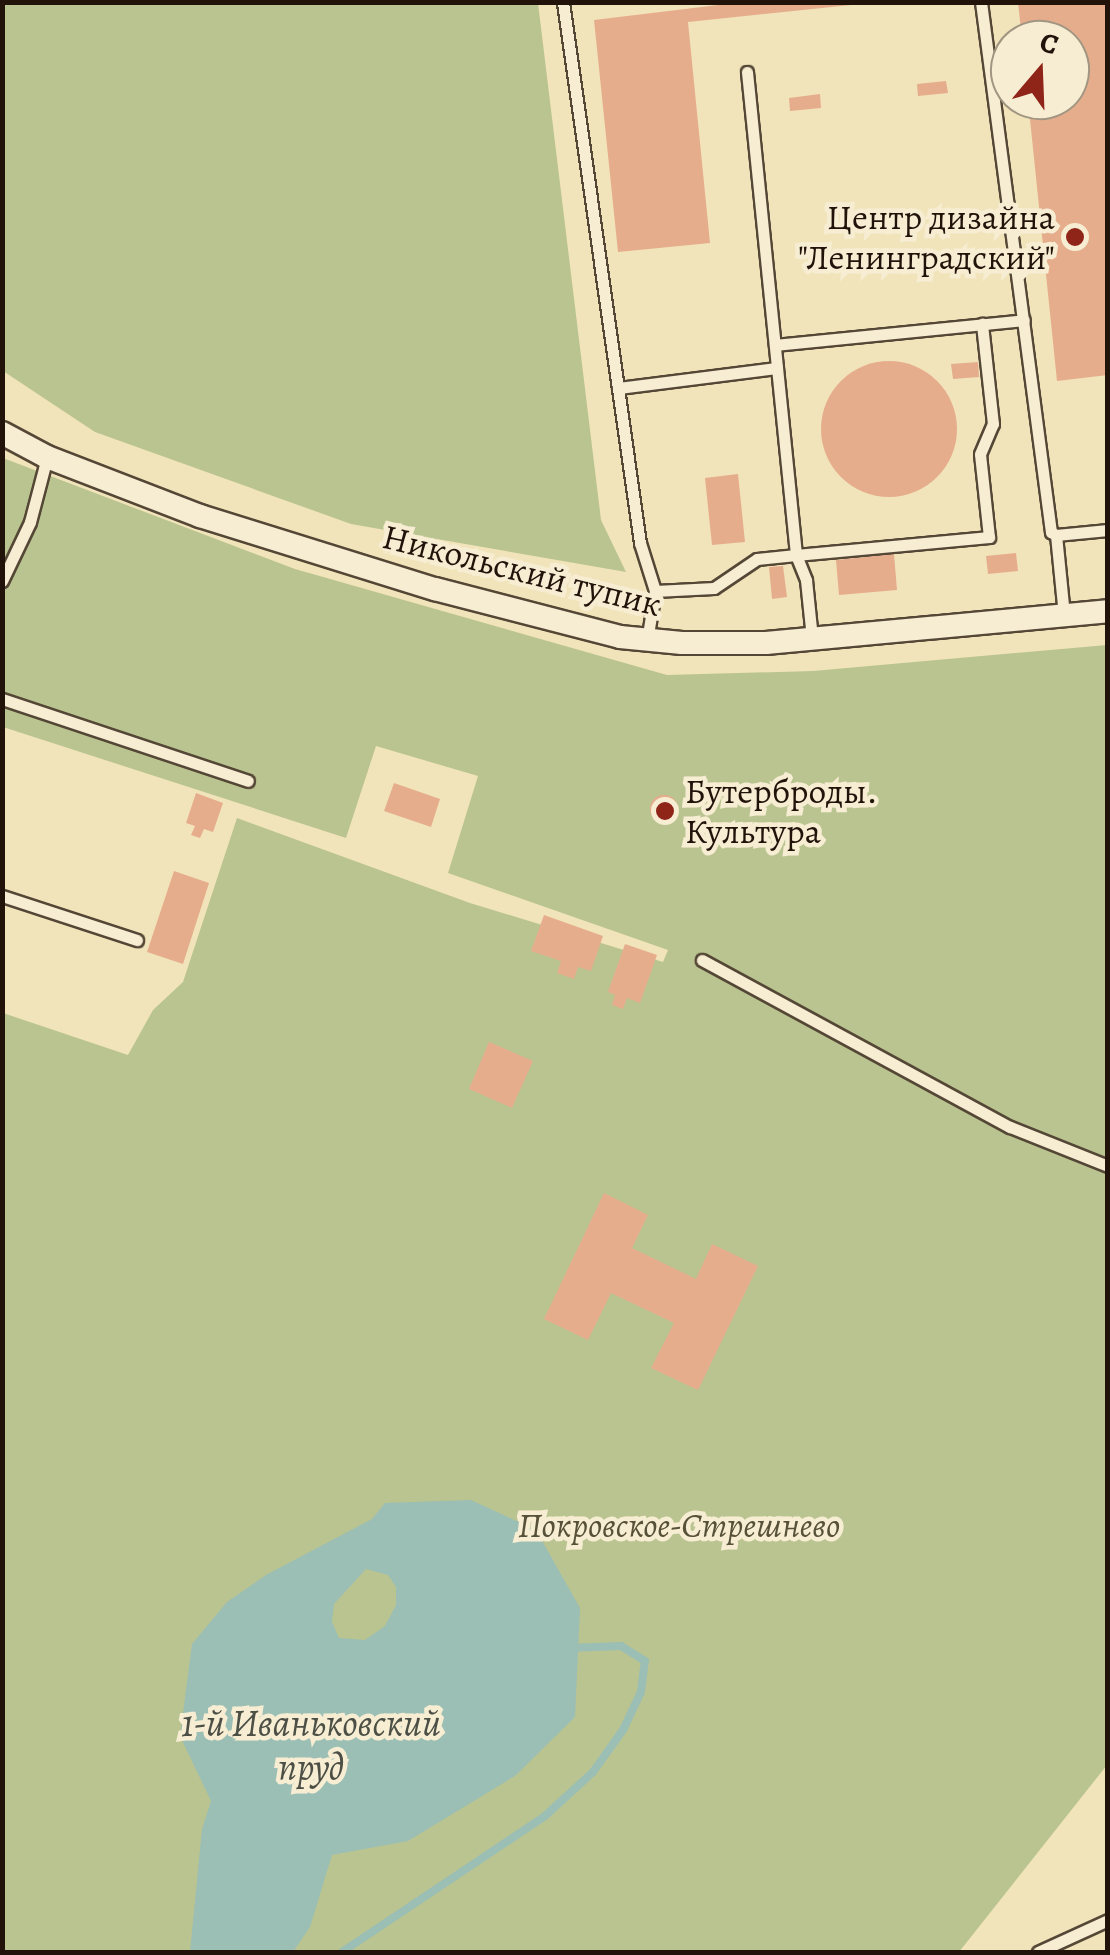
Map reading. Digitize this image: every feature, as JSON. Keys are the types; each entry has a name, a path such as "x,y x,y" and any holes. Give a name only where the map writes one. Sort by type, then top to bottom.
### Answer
{"street":[{"name":"Никольский тупик","path":"2,433 47,457 200,516 435,589 620,638 766,643 1108,610"}],"lane":[{"path":"563,2 640,543 655,591 647,640"},
{"path":"980,2 1051,532 1056,535 1108,530"},
{"path":"747,72 796,555 806,580 812,638"},
{"path":"775,345 1024,320"},
{"path":"655,591 714,588 757,559 989,537 980,454 994,424 982,324"},
{"path":"618,388 777,368"},
{"path":"2,581 30,522 47,457"},
{"path":"1056,535 1064,615"},
{"path":"2,699 248,781"},
{"path":"2,896 137,940"},
{"path":"702,960 1010,1127 1108,1166"},
{"path":"1038,1952 1108,1920"}],"green space":[{"path":"2,3 538,3 601,520 626,572 351,524 95,432 3,371"},
{"name":"Покровское-Стрешнево","path":"3,458 295,569 667,675 813,671 1107,645 1107,1765 959,1952 3,1952 3,1013 128,1055 153,1010 183,982 237,818 470,903 663,962 668,950 448,873 478,776 376,746 346,838 3,727"}],"water":[{"name":"1-й Иваньковский пруд","path":"471,1500 536,1530 580,1608 575,1717 515,1776 408,1841 332,1855 310,1927 293,1952 190,1952 202,1829 211,1801 180,1736 192,1644 227,1602 266,1575 372,1519 385,1503","holes":["366,1569 388,1575 396,1587 396,1605 385,1626 365,1640 339,1638 332,1622 334,1604"]}],"building":[{"path":"743,2 851,5 688,22 710,243 618,252 594,20"},
{"name":"Центр дизайна \"Ленинградский\"","path":"1018,2 1108,2 1108,375 1057,381 1030,120 1090,120 1090,20 1020,20"},
{"path":"946,81 948,93 918,96 917,84"},
{"path":"820,94 821,108 790,111 789,98"},
{"path":"889,361 915,366 937,381 952,403 957,429 952,455 937,477 915,492 889,497 863,492 841,477 826,455 821,429 826,403 841,381 863,366"},
{"path":"978,362 979,377 953,379 951,364"},
{"path":"738,474 745,542 712,545 705,478"},
{"path":"1016,553 1018,571 988,574 986,556"},
{"path":"894,554 897,590 839,595 836,560"},
{"path":"783,566 787,597 772,599 769,567"},
{"path":"394,783 440,799 431,827 384,811"},
{"path":"196,793 223,803 213,832 204,829 200,838 191,835 195,826 186,823"},
{"path":"664,795 674,799 678,809 674,819 664,823 654,819 650,809 654,799"},
{"path":"174,871 209,883 183,964 147,952"},
{"path":"544,915 603,936 591,971 578,967 574,979 557,973 561,961 531,951"},
{"path":"625,944 657,955 640,1003 627,998 623,1009 612,1005 615,995 608,992"},
{"path":"489,1042 533,1061 512,1108 469,1089"},
{"path":"604,1193 648,1215 632,1248 696,1279 712,1244 758,1266 698,1390 651,1368 674,1323 611,1293 588,1340 544,1319"}],"waterway":[{"path":"342,1952 545,1816 593,1772 623,1730 641,1692 645,1661 621,1646 569,1648"}],"place":[{"name":"Центр дизайна \"Ленинградский\"","path":"1075,237"},
{"name":"Бутерброды. Культура","path":"665,811"}]}
